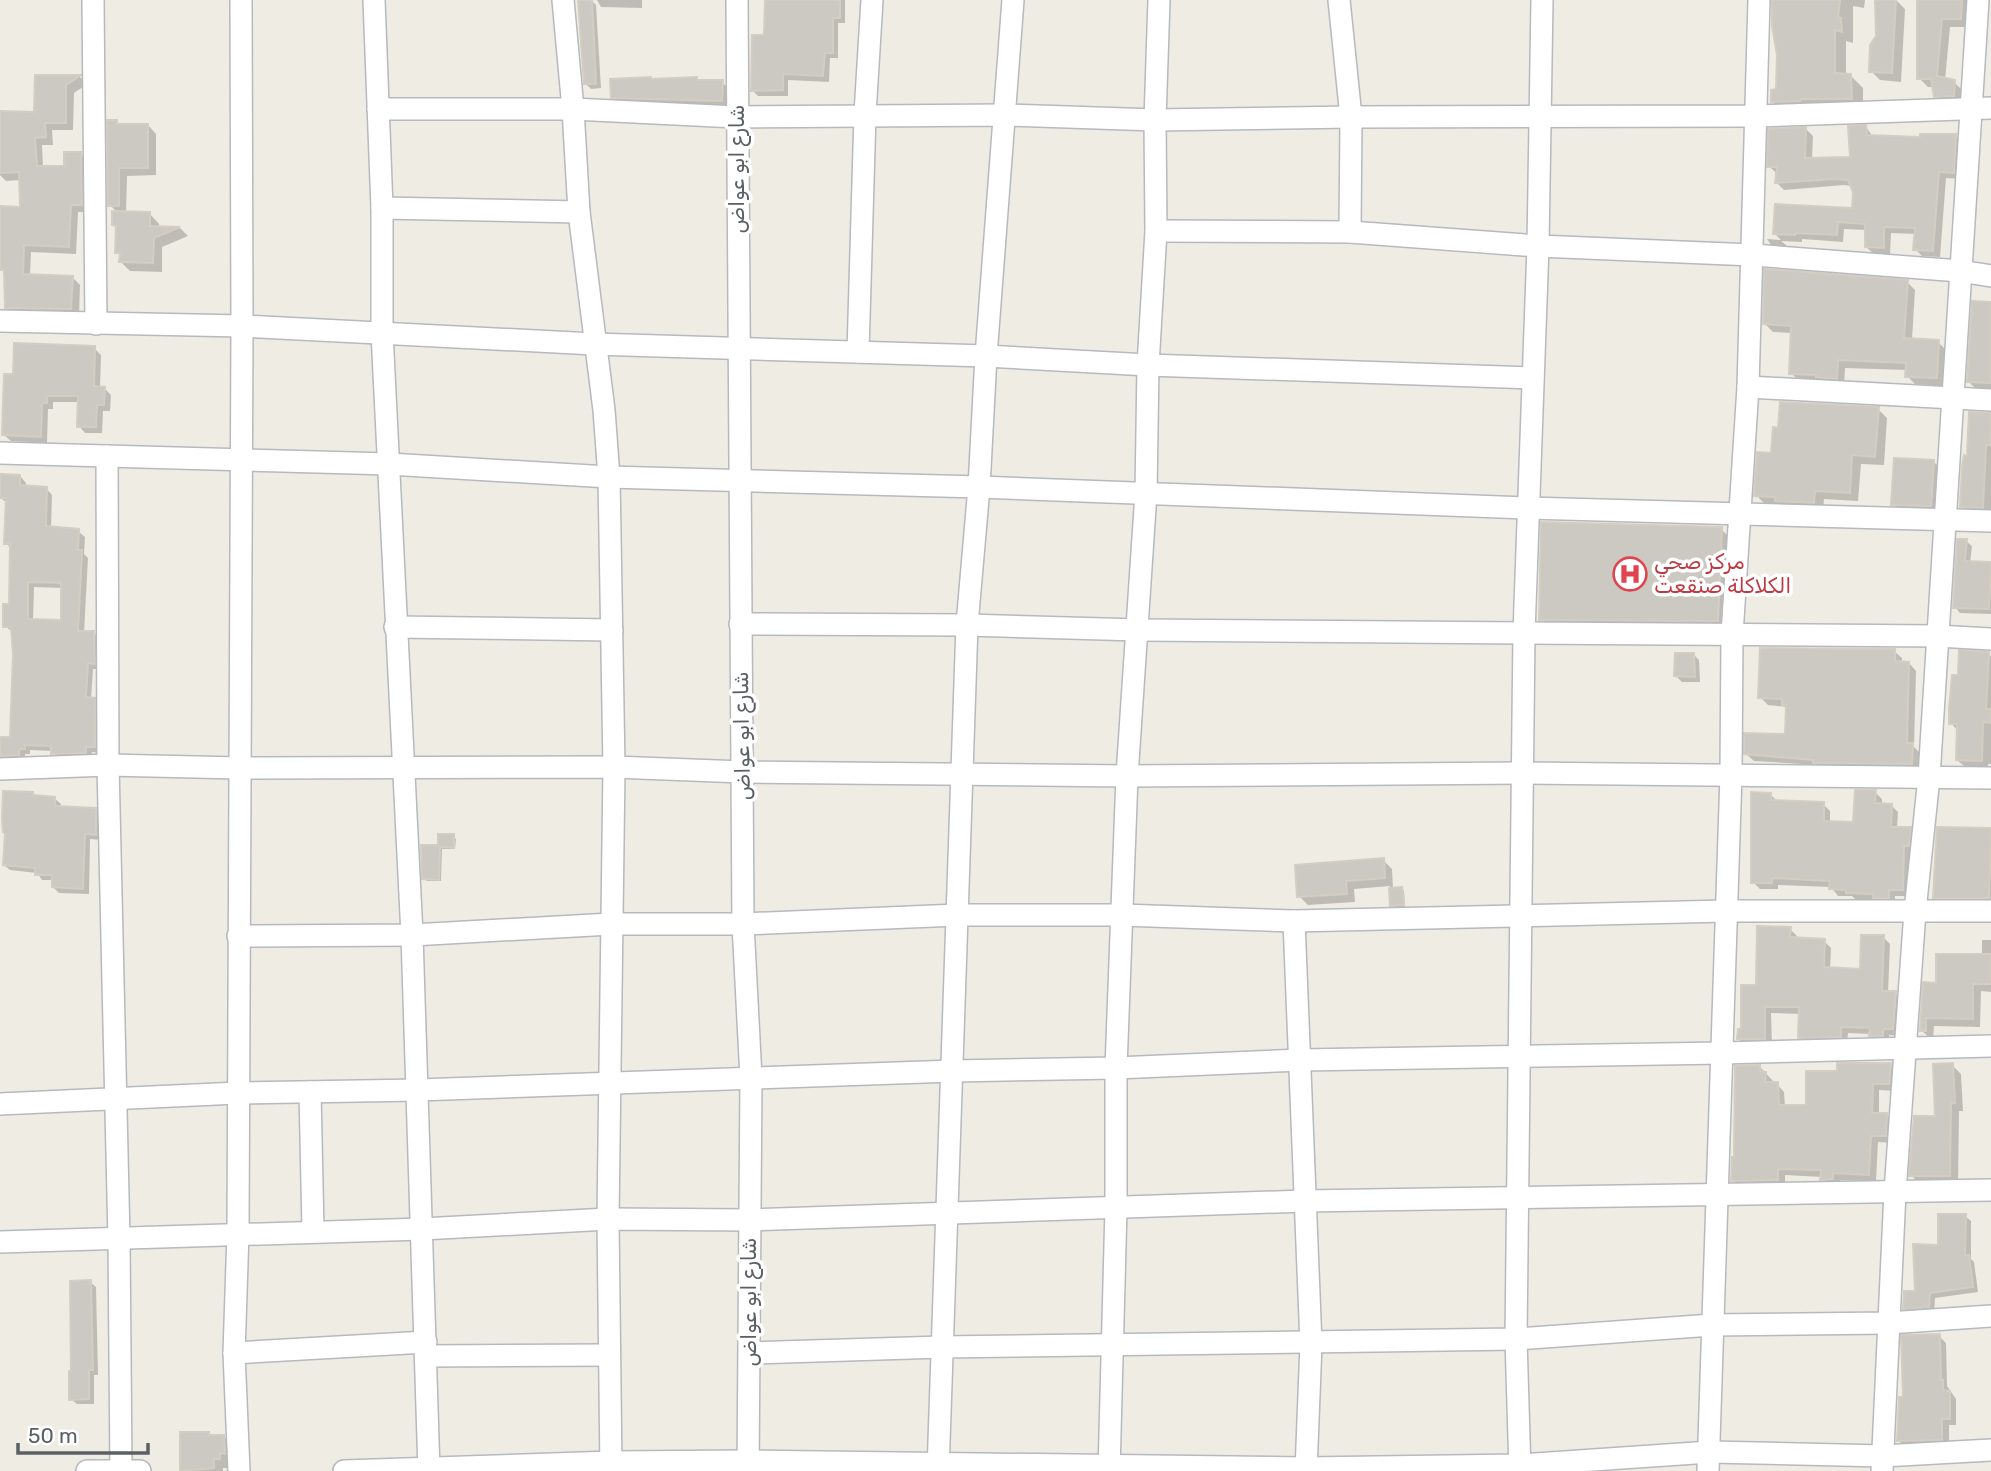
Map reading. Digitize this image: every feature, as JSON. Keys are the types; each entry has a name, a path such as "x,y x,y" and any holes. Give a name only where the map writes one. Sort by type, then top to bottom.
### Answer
{"street":[{"path":"93,0 96,324"},
{"path":"239,1471 234,1353 238,1233 241,0"},
{"path":"374,0 382,208 382,333 412,935 429,1470"},
{"path":"563,0 579,212 604,410 609,477 614,767 608,1219 611,1467"},
{"name":"شارع ابو عواض","path":"737,0 743,924 751,1078 748,1466"},
{"path":"858,352 865,114 872,0"},
{"path":"938,1468 967,625 1013,0"},
{"path":"1109,1468 1116,1208 1116,1068 1127,776 1146,493 1148,365 1156,231 1155,120 1159,0"},
{"path":"1339,0 1350,117 1350,232"},
{"path":"1520,1468 1516,1339 1524,633 1538,246 1542,0"},
{"path":"1709,1462 1731,775 1732,635 1748,387 1759,0"},
{"path":"1882,1463 1895,1192 1915,911 1928,777 1960,271 1981,108 1978,0"},
{"path":"378,109 573,109 736,117 1006,115 1155,120 1756,116 1981,108"},
{"path":"382,208 579,212"},
{"path":"1156,231 1350,232 1538,246 1753,255 1960,271 1991,276"},
{"path":"0,321 242,326 594,344 986,356 1148,365 1533,378"},
{"path":"1748,387 1991,400"},
{"path":"0,453 388,464 609,477 1991,521"},
{"path":"107,456 108,765 121,1471"},
{"path":"740,624 967,625 1138,631 1937,636 1991,639"},
{"path":"395,627 612,630"},
{"path":"0,769 108,765 239,768 614,767 743,772 1127,776 1524,773 1991,778"},
{"path":"238,936 412,935 611,924 743,924 957,915 1122,915 1294,922 1726,911 1991,911"},
{"path":"1294,922 1311,1344 1306,1470"},
{"path":"0,1104 238,1093 418,1090 1301,1060 1991,1046"},
{"path":"310,1092 313,1231"},
{"path":"0,1242 422,1229 608,1219 749,1220 1304,1202 1991,1190"},
{"path":"750,1353 1516,1339 1712,1325 1888,1323 1991,1316"},
{"path":"234,1353 426,1349 608,1355"},
{"path":"344,1471 748,1466 1306,1470 1520,1468 1709,1462 1882,1463 1991,1450"},
{"path":"87,1471 140,1471"}],"building":[{"path":"578,0 592,0 596,84 584,84"},
{"path":"765,0 840,0 840,18 833,18 833,53 825,53 823,76 783,74 783,90 751,91 752,35 764,35"},
{"path":"1772,0 1840,0 1838,17 1841,18 1842,32 1835,30 1835,73 1851,74 1852,99 1771,102 1771,90 1776,89 1777,55 1772,26"},
{"path":"1875,0 1896,0 1892,73 1869,72 1870,45 1876,36"},
{"path":"1917,0 1962,0 1961,19 1942,19 1937,76 1955,80 1954,96 1934,97 1931,79 1917,79"},
{"path":"35,75 81,75 66,85 66,123 45,123 46,137 35,138 37,166 64,166 64,152 81,152 82,205 71,205 69,247 24,245 23,274 73,276 71,309 5,308 4,270 0,270 0,206 20,207 19,172 0,173 0,111 34,112"},
{"path":"651,77 723,80 722,101 611,98 610,79"},
{"path":"107,120 117,120 117,124 148,124 148,168 119,168 119,206 108,206"},
{"path":"1866,125 1867,135 1920,137 1920,134 1956,134 1954,173 1939,172 1933,251 1913,250 1915,228 1884,227 1884,248 1865,247 1865,224 1838,222 1837,235 1773,234 1775,204 1852,208 1853,192 1848,180 1775,183 1777,167 1767,167 1768,129 1806,127 1805,158 1850,157 1848,126"},
{"path":"112,211 150,212 150,226 180,227 154,238 153,263 119,262 120,253 115,253 116,226 112,225"},
{"path":"1764,269 1908,280 1904,338 1939,340 1937,378 1905,377 1906,363 1838,360 1837,379 1789,374 1791,326 1763,324"},
{"path":"1972,301 1991,302 1991,383 1967,382"},
{"path":"14,343 95,346 94,386 105,387 104,405 97,405 96,427 77,427 78,396 47,396 47,403 42,403 41,437 2,435 4,374 13,374"},
{"path":"1780,402 1879,407 1875,457 1852,455 1850,493 1815,491 1814,503 1775,501 1775,497 1754,496 1757,452 1771,453 1773,427 1778,428"},
{"path":"1969,412 1991,413 1990,445 1986,445 1983,508 1960,507 1962,467 1964,455 1967,456"},
{"path":"1894,458 1934,460 1931,506 1891,505"},
{"path":"0,474 20,475 20,485 47,487 46,526 79,529 78,550 82,550 78,631 94,631 95,664 88,663 86,697 95,698 95,747 86,747 86,753 51,754 51,746 25,745 25,749 19,749 19,755 0,756 0,737 10,737 13,654 11,627 3,627 3,604 9,604 10,544 4,544 6,498 0,498","holes":["28,582 61,583 61,620 28,619"]},
{"name":"مركز صحي الكلاكلة صنقعت","path":"1541,522 1722,527 1718,621 1539,620"},
{"path":"1957,539 1967,539 1965,561 1991,562 1989,609 1953,608"},
{"path":"1760,648 1895,649 1895,661 1909,662 1907,743 1913,743 1912,764 1813,763 1813,760 1744,754 1744,733 1785,734 1786,705 1782,705 1782,699 1758,698"},
{"path":"1959,650 1989,652 1986,709 1991,709 1991,723 1983,722 1982,761 1956,760 1957,724 1949,724 1949,708 1952,675 1958,675"},
{"path":"1675,653 1694,653 1695,677 1674,676"},
{"path":"1855,790 1876,790 1875,803 1892,804 1891,827 1911,827 1909,846 1904,846 1903,890 1889,890 1889,898 1873,898 1873,894 1829,889 1830,881 1772,878 1772,883 1751,883 1751,792 1771,793 1771,800 1824,802 1824,821 1853,822"},
{"path":"3,791 33,792 33,795 55,797 55,806 96,808 96,835 85,834 83,889 52,887 52,875 35,875 35,868 3,865"},
{"path":"1937,827 1991,828 1989,898 1933,898"},
{"path":"438,834 454,834 454,848 440,847 439,880 422,879 421,845 438,845"},
{"path":"1384,858 1385,878 1346,881 1347,894 1297,897 1295,865"},
{"path":"1402,887 1404,905 1390,906 1389,888"},
{"path":"1757,926 1791,927 1790,937 1825,939 1824,967 1860,969 1861,935 1884,935 1882,991 1896,991 1893,1029 1883,1029 1883,1036 1869,1036 1870,1028 1841,1027 1841,1037 1798,1038 1799,1007 1765,1007 1765,1039 1737,1039 1738,1029 1741,1029 1741,985 1756,985"},
{"path":"1936,954 1991,954 1991,984 1973,984 1973,1019 1926,1018 1926,1031 1920,1031 1923,982 1936,983"},
{"path":"1837,1063 1891,1063 1889,1084 1873,1084 1872,1113 1887,1113 1886,1136 1871,1136 1869,1175 1833,1173 1833,1179 1820,1180 1821,1170 1778,1169 1778,1180 1731,1181 1734,1157 1735,1066 1760,1065 1760,1071 1766,1072 1765,1082 1778,1082 1779,1105 1806,1105 1806,1071 1837,1071"},
{"path":"1953,1063 1955,1103 1951,1103 1950,1176 1909,1176 1914,1116 1935,1116 1933,1064"},
{"path":"1938,1214 1966,1214 1965,1255 1969,1255 1973,1287 1930,1293 1929,1307 1903,1309 1904,1291 1915,1291 1913,1244 1938,1245"},
{"path":"91,1280 93,1370 89,1370 89,1399 69,1400 70,1281"},
{"path":"1940,1334 1941,1380 1943,1390 1950,1391 1950,1419 1942,1419 1942,1440 1897,1441 1899,1397 1903,1397 1901,1335"},
{"path":"180,1432 224,1435 225,1454 220,1453 220,1459 214,1459 214,1468 180,1471"}],"place":[{"name":"مركز صحي الكلاكلة صنقعت","path":"1630,574"}]}
